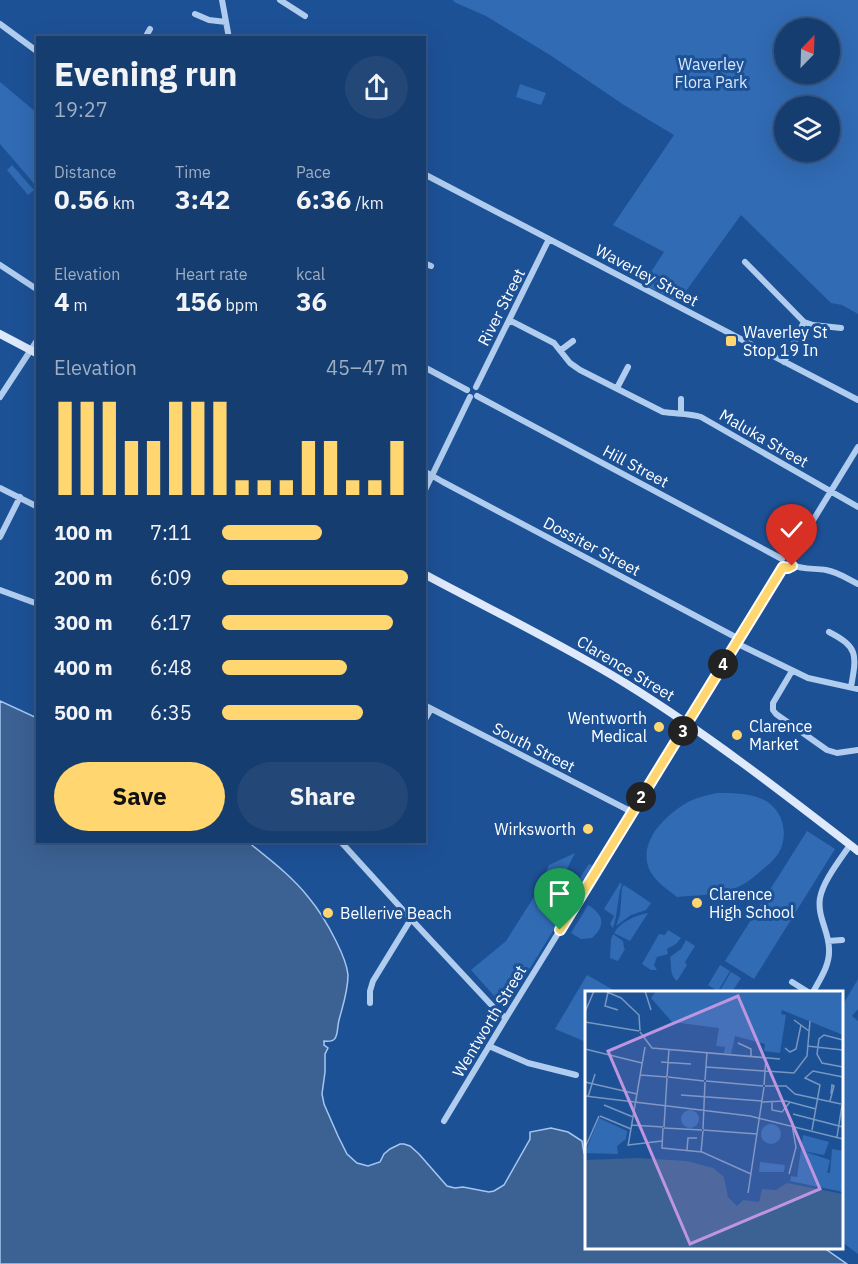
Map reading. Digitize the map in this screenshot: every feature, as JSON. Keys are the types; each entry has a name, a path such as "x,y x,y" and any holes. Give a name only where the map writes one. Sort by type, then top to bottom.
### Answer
{"main road":[{"path":"0,334 34,352"},
{"name":"Clarence Street","path":"426,575 605,671 642,694 687,724 858,851"}],"street":[{"path":"222,0 229,36"},
{"path":"280,0 305,16"},
{"path":"195,14 210,20 226,22"},
{"path":"0,24 36,51"},
{"name":"Waverley Street","path":"426,175 858,400"},
{"name":"River Street","path":"476,387 549,239"},
{"path":"745,262 804,322 841,328"},
{"path":"0,265 36,289"},
{"name":"Maluka Street","path":"509,320 550,341 574,366 663,412 701,417 858,507"},
{"path":"784,362 804,322"},
{"path":"561,350 573,341"},
{"path":"0,397 34,352"},
{"path":"617,388 628,367"},
{"path":"426,368 468,390 467,393 474,397"},
{"path":"426,488 478,392 476,387 470,387 468,390"},
{"name":"Hill Street","path":"474,397 782,559"},
{"path":"681,399 681,413"},
{"path":"858,447 791,561 788,568 781,564 782,559 786,556 791,561 800,568 835,572 858,585"},
{"name":"Dossiter Street","path":"426,472 792,671 814,680 855,688"},
{"path":"0,488 36,506"},
{"path":"0,537 20,497"},
{"name":"Wentworth Street","path":"444,1121 783,567"},
{"path":"0,590 36,603"},
{"path":"830,632 854,646 857,657 855,688"},
{"path":"792,671 773,703 773,710 776,714 826,750 837,753 858,750"},
{"name":"South Street","path":"428,707 632,812"},
{"path":"342,843 411,920 506,1018"},
{"path":"814,991 826,967 829,950 820,916 820,898 826,883 850,845"},
{"path":"370,1003 373,981 411,920"},
{"path":"828,941 842,940"},
{"path":"792,982 805,991"},
{"path":"489,1046 528,1063 576,1075"}],"green space":[{"name":"Waverley Flora Park","path":"453,0 858,0 858,314 842,305 831,303 741,215 678,302 643,284 664,252 613,225 674,135 486,16"},
{"path":"0,82 36,112 36,186 0,144"},
{"path":"520,84 546,93 541,105 516,97"},
{"path":"12,165 34,190 28,195 7,170"},
{"path":"717,793 751,796 769,803 779,815 782,823 784,839 782,847 771,862 740,886 717,893 677,897 650,871 647,850 650,839 664,821 681,806"},
{"path":"807,831 835,849 754,979 725,961"},
{"path":"575,853 561,881 573,888 589,864 593,866 504,1007 471,970 506,941 539,889 549,865"},
{"path":"620,883 622,884 613,928 610,924 614,916 604,909"},
{"path":"624,885 651,903 646,910 631,915 616,926 620,915"},
{"path":"588,905 600,916 600,929 592,938 581,939 571,933"},
{"path":"648,913 630,941 614,933 629,920"},
{"path":"668,930 681,938 667,949 668,954 657,957 654,965 657,970 651,970 642,964 659,934 665,935"},
{"path":"613,934 623,941 625,949 618,961 610,958"},
{"path":"686,940 695,946 677,981 672,973 670,957 681,949"},
{"path":"720,965 730,971 718,991 708,985"},
{"path":"731,972 741,978 733,991 720,991"},
{"path":"587,975 615,991 585,991 585,1042 555,1029"},
{"path":"858,979 858,1009 852,1016 858,1021 858,1254 843,1243 843,1004"}],"shaded area":[{"path":"0,701 36,718 36,843 249,843 288,875 313,903 338,945 348,975 336,1036 333,1040 324,1041 324,1045 328,1048 325,1054 322,1094 324,1104 347,1154 357,1163 368,1166 380,1162 390,1149 404,1144 419,1154 447,1186 489,1192 504,1185 530,1139 530,1132 551,1128 568,1132 582,1141 585,1155 585,1249 825,1249 847,1264 0,1264"}],"place":[{"name":"Waverley St Stop 19 In","path":"731,341"},
{"name":"Wentworth Medical","path":"659,727"},
{"name":"Clarence Market","path":"737,735"},
{"name":"Wirksworth","path":"588,829"},
{"name":"Clarence High School","path":"697,903"},
{"name":"Bellerive Beach","path":"328,913"}],"route":[{"path":"560,930 783,567 792,566"}]}
